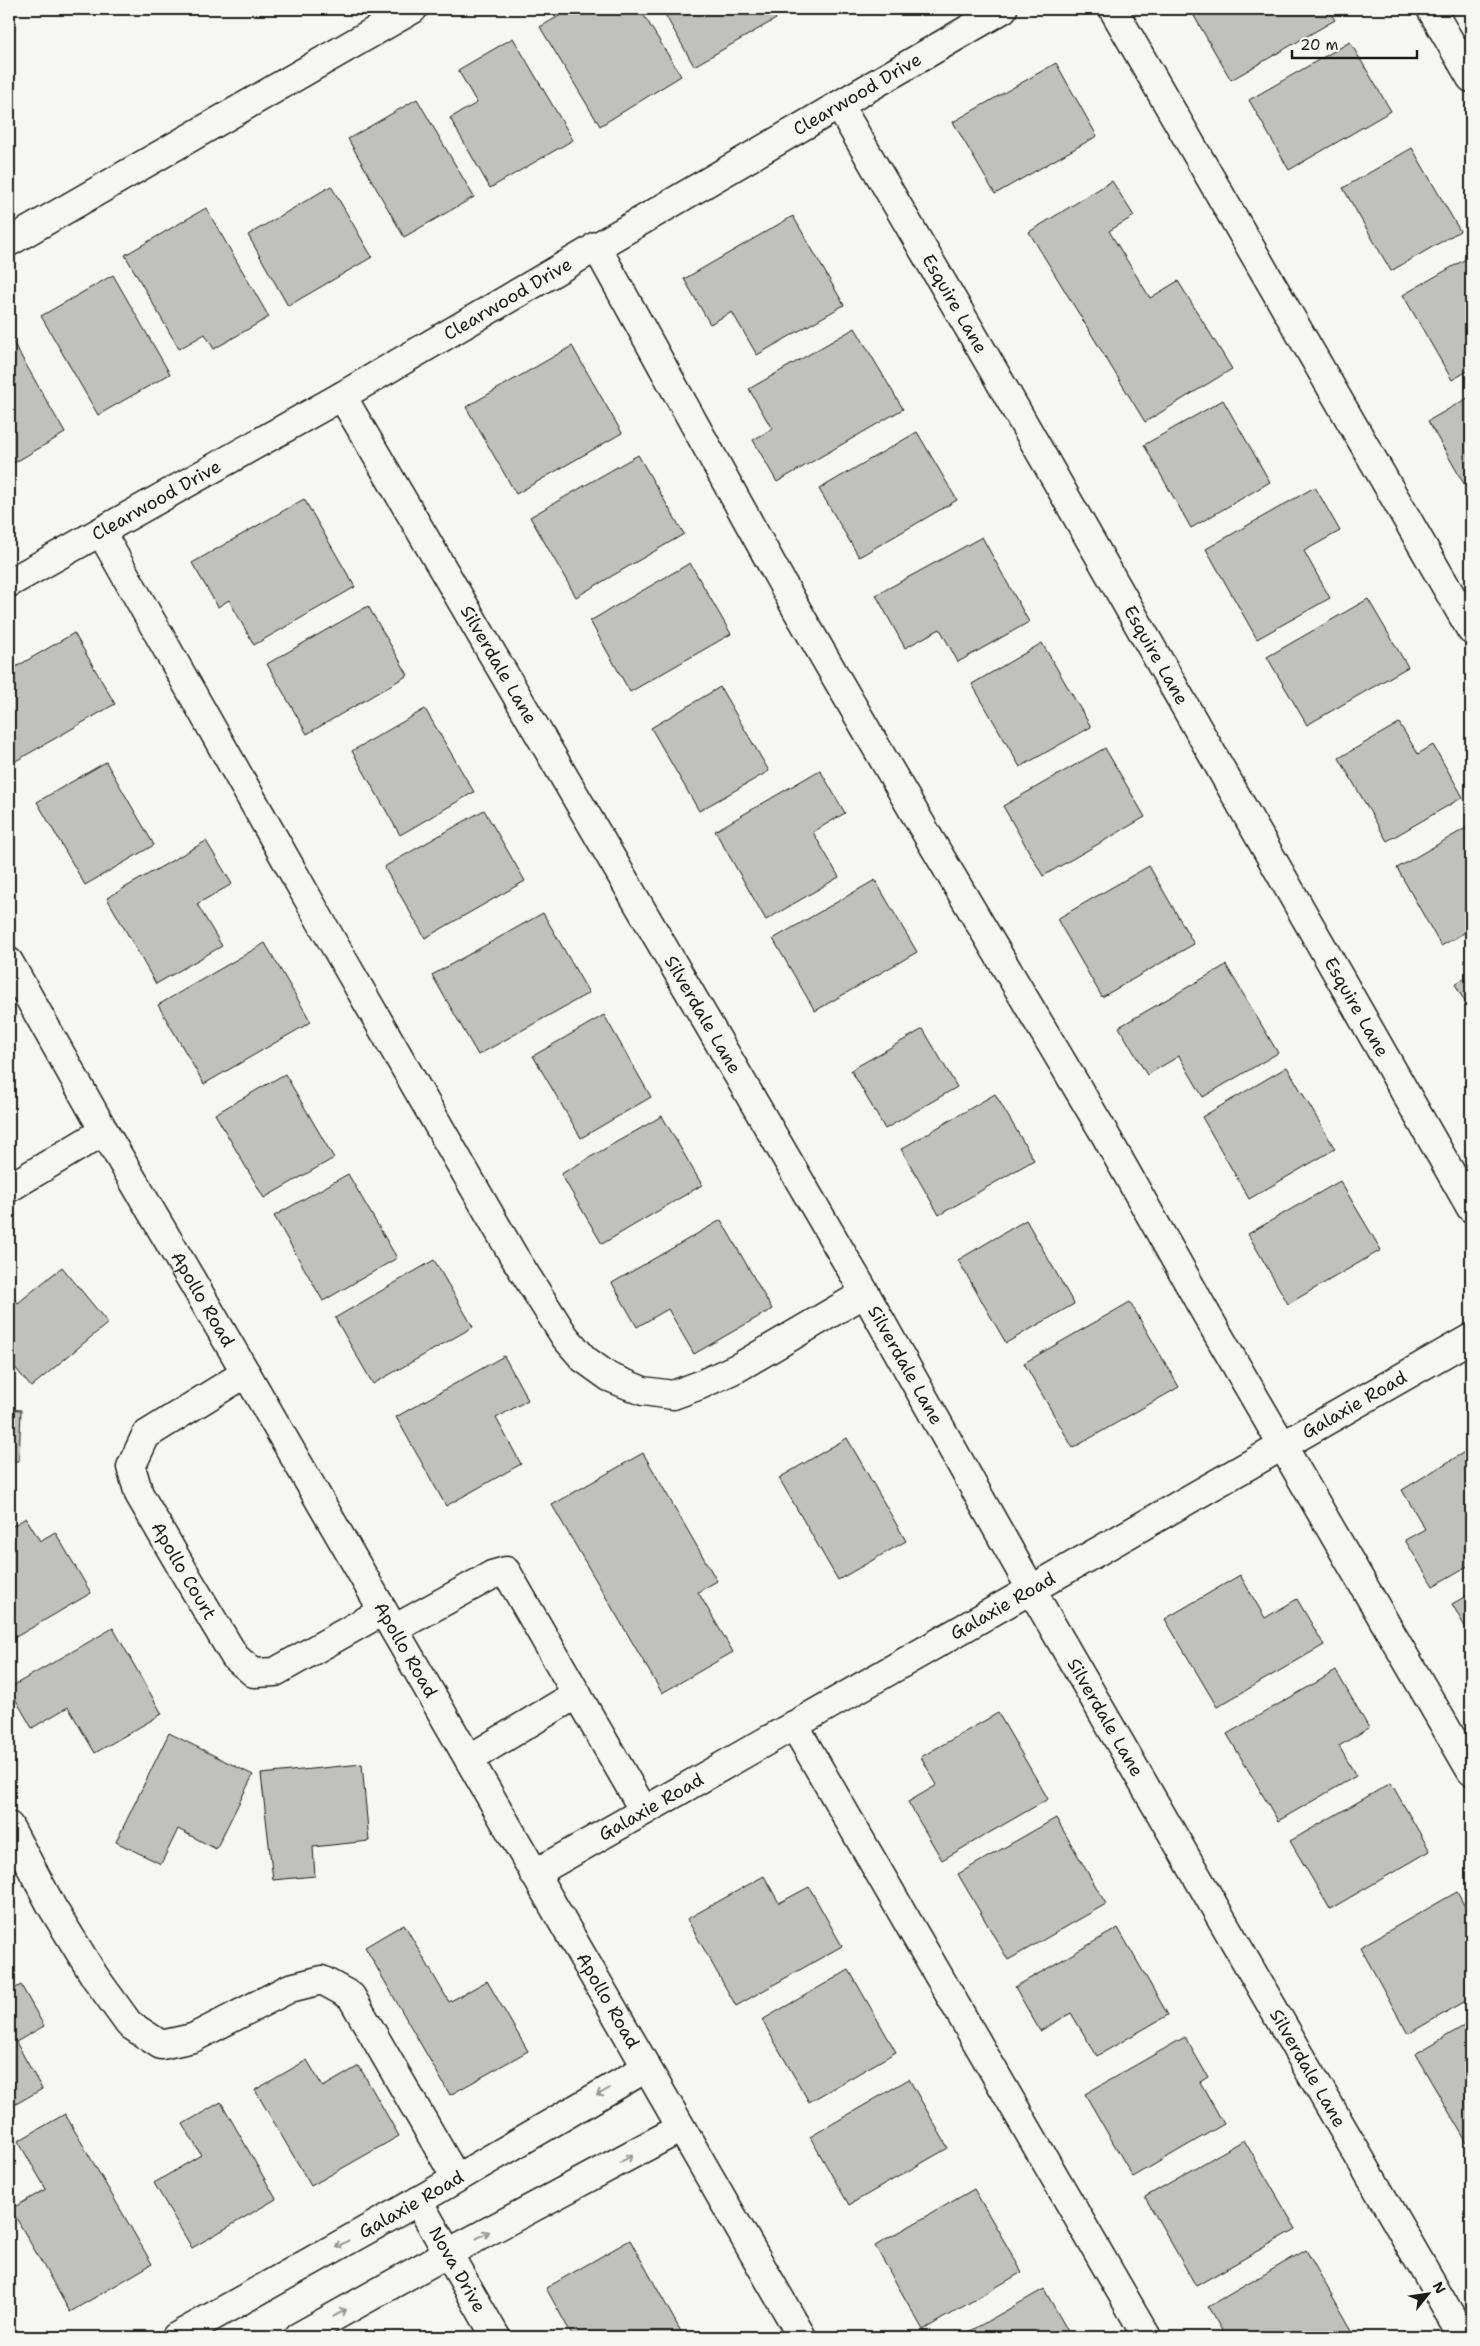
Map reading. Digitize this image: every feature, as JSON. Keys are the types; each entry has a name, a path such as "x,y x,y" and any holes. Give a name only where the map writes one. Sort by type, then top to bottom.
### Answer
{"street":[{"path":"9,242 412,9"},
{"name":"Clearwood Drive","path":"9,583 342,396 1003,9"},
{"path":"1114,9 1471,630"},
{"path":"1432,9 1471,78"},
{"name":"Esquire Lane","path":"839,105 995,373 1471,1208"},
{"path":"596,246 797,610 929,838 1103,1131 1471,1771"},
{"name":"Silverdale Lane","path":"342,396 865,1292 1031,1588 1463,2337"},
{"path":"101,532 324,927 508,1247 565,1337 584,1359 609,1377 643,1391 674,1395 739,1367 865,1292"},
{"name":"Apollo Road","path":"9,962 104,1131 389,1620 802,2337"},
{"path":"9,1188 104,1131"},
{"name":"Galaxie Road","path":"534,1874 1471,1338"},
{"name":"Apollo Court","path":"246,1373 146,1435 131,1466 139,1494 234,1657 254,1673 275,1672 389,1620 492,1575 506,1571 577,1694"},
{"path":"468,1758 577,1694 644,1811"},
{"path":"794,1725 1147,2337"},
{"path":"9,1826 52,1907 95,1977 129,2024 161,2045 193,2038 290,1988 322,1980 351,1996 456,2178"},
{"name":"Galaxie Road","path":"176,2337 418,2201 646,2068"},
{"path":"298,2337 448,2253 681,2128"},
{"name":"Nova Drive","path":"418,2201 496,2337"}],"building":[{"path":"571,9 640,9 681,76 600,126 540,27"},
{"path":"662,9 770,9 776,19 694,66"},
{"path":"1190,9 1328,9 1335,20 1231,80"},
{"path":"513,38 573,140 490,188 450,118 477,103 458,70"},
{"path":"1350,42 1391,111 1289,170 1249,100"},
{"path":"1056,63 1097,136 995,194 953,122"},
{"path":"417,99 474,197 404,237 348,139"},
{"path":"1412,148 1460,231 1391,271 1343,188"},
{"path":"1112,181 1134,216 1109,231 1150,298 1178,281 1232,369 1145,422 1029,232"},
{"path":"331,186 372,257 288,306 248,235"},
{"path":"206,208 269,317 214,349 205,334 179,349 125,255"},
{"path":"793,216 844,305 757,355 732,312 710,324 684,279"},
{"path":"1471,256 1471,369 1452,380 1403,295"},
{"path":"113,275 170,374 98,415 41,316"},
{"path":"855,328 903,409 777,482 753,440 772,429 749,389"},
{"path":"9,335 65,433 9,466"},
{"path":"572,346 622,433 516,494 466,407"},
{"path":"1471,396 1471,496 1428,421"},
{"path":"1223,400 1270,482 1191,528 1144,445"},
{"path":"917,432 957,500 859,557 819,489"},
{"path":"638,455 684,534 576,597 530,517"},
{"path":"1315,487 1340,531 1304,551 1330,598 1257,639 1206,549"},
{"path":"304,499 355,587 254,645 229,600 218,607 192,563"},
{"path":"982,537 1029,622 958,662 940,629 905,648 876,595"},
{"path":"690,563 731,634 630,692 590,621"},
{"path":"1368,599 1408,667 1307,725 1267,657"},
{"path":"368,606 408,675 307,734 267,664"},
{"path":"74,633 115,704 14,762 9,753 9,671"},
{"path":"1042,643 1091,727 1020,767 972,684"},
{"path":"720,687 769,771 699,811 651,728"},
{"path":"425,709 474,792 400,835 352,751"},
{"path":"1399,723 1418,754 1433,745 1463,797 1387,841 1339,758"},
{"path":"1105,748 1145,817 1043,876 1003,806"},
{"path":"106,762 154,845 85,885 37,802"},
{"path":"820,770 845,813 813,832 839,877 766,920 715,831"},
{"path":"484,810 525,881 425,938 384,867"},
{"path":"1471,825 1471,929 1441,946 1397,868"},
{"path":"206,841 232,884 197,904 222,946 156,984 107,898"},
{"path":"1149,866 1194,944 1102,997 1057,919"},
{"path":"875,880 917,952 815,1011 773,939"},
{"path":"543,913 589,993 478,1055 432,975"},
{"path":"265,943 311,1022 204,1084 158,1005"},
{"path":"1226,965 1278,1053 1203,1097 1179,1056 1147,1075 1119,1027"},
{"path":"1471,974 1471,1013 1455,984"},
{"path":"604,1015 651,1097 581,1138 533,1056"},
{"path":"923,1029 957,1087 885,1129 851,1070"},
{"path":"1287,1067 1335,1149 1249,1199 1202,1117"},
{"path":"285,1074 334,1158 264,1198 215,1114"},
{"path":"995,1094 1034,1160 939,1215 901,1149"},
{"path":"662,1116 702,1185 602,1244 561,1174"},
{"path":"348,1174 397,1258 323,1301 274,1216"},
{"path":"1340,1181 1381,1250 1288,1304 1248,1234"},
{"path":"721,1220 772,1309 694,1354 668,1309 637,1327 612,1283"},
{"path":"1026,1220 1074,1304 1006,1343 958,1260"},
{"path":"434,1260 473,1327 373,1384 335,1318"},
{"path":"62,1267 108,1323 31,1387 9,1360 9,1292 18,1303"},
{"path":"1130,1302 1179,1387 1073,1448 1024,1363"},
{"path":"504,1356 528,1400 496,1418 521,1464 446,1506 396,1417"},
{"path":"9,1409 21,1410 19,1461 9,1461"},
{"path":"847,1438 906,1541 838,1580 779,1478"},
{"path":"1471,1448 1471,1564 1433,1586 1405,1540 1425,1529 1402,1490"},
{"path":"643,1453 717,1581 698,1592 733,1652 662,1693 552,1505"},
{"path":"26,1518 40,1541 55,1532 91,1593 9,1641 9,1528"},
{"path":"1240,1575 1265,1618 1297,1599 1324,1645 1217,1707 1165,1619"},
{"path":"1471,1593 1471,1637 1452,1604"},
{"path":"113,1628 162,1714 95,1753 68,1707 32,1728 9,1688"},
{"path":"1336,1671 1369,1728 1339,1746 1356,1776 1278,1821 1227,1734"},
{"path":"998,1713 1048,1799 942,1860 908,1802 937,1785 921,1757"},
{"path":"169,1733 253,1775 216,1849 178,1829 161,1864 116,1842"},
{"path":"362,1764 369,1841 313,1847 315,1876 273,1880 261,1774"},
{"path":"1391,1783 1430,1851 1330,1909 1290,1841"},
{"path":"1056,1818 1106,1904 1008,1960 958,1874"},
{"path":"764,1876 779,1903 809,1887 842,1946 736,2006 687,1919"},
{"path":"1457,1892 1471,1918 1471,1998 1408,2034 1360,1947"},
{"path":"404,1924 449,2002 487,1981 528,2051 450,2095 365,1947"},
{"path":"1118,1928 1168,2015 1097,2056 1071,2013 1040,2031 1015,1987"},
{"path":"849,1970 896,2052 809,2102 762,2020"},
{"path":"21,1985 44,2026 16,2042 42,2089 9,2108 9,1992"},
{"path":"1471,2022 1471,2140 1467,2143 1415,2054"},
{"path":"1185,2037 1208,2077 1200,2082 1224,2124 1133,2177 1085,2094"},
{"path":"307,2060 323,2087 359,2066 399,2136 311,2186 255,2090"},
{"path":"909,2079 948,2148 849,2205 810,2137"},
{"path":"221,2102 276,2199 192,2248 154,2183 201,2155 183,2124"},
{"path":"65,2114 152,2264 70,2312 11,2209 46,2189 18,2141"},
{"path":"1244,2140 1296,2229 1196,2286 1145,2197"},
{"path":"974,2189 1022,2272 923,2330 875,2246"},
{"path":"630,2240 684,2337 573,2337 546,2288"},
{"path":"1306,2250 1353,2332 1344,2337 1226,2337 1208,2307"},
{"path":"1044,2289 1069,2333 1061,2337 960,2337"}]}
